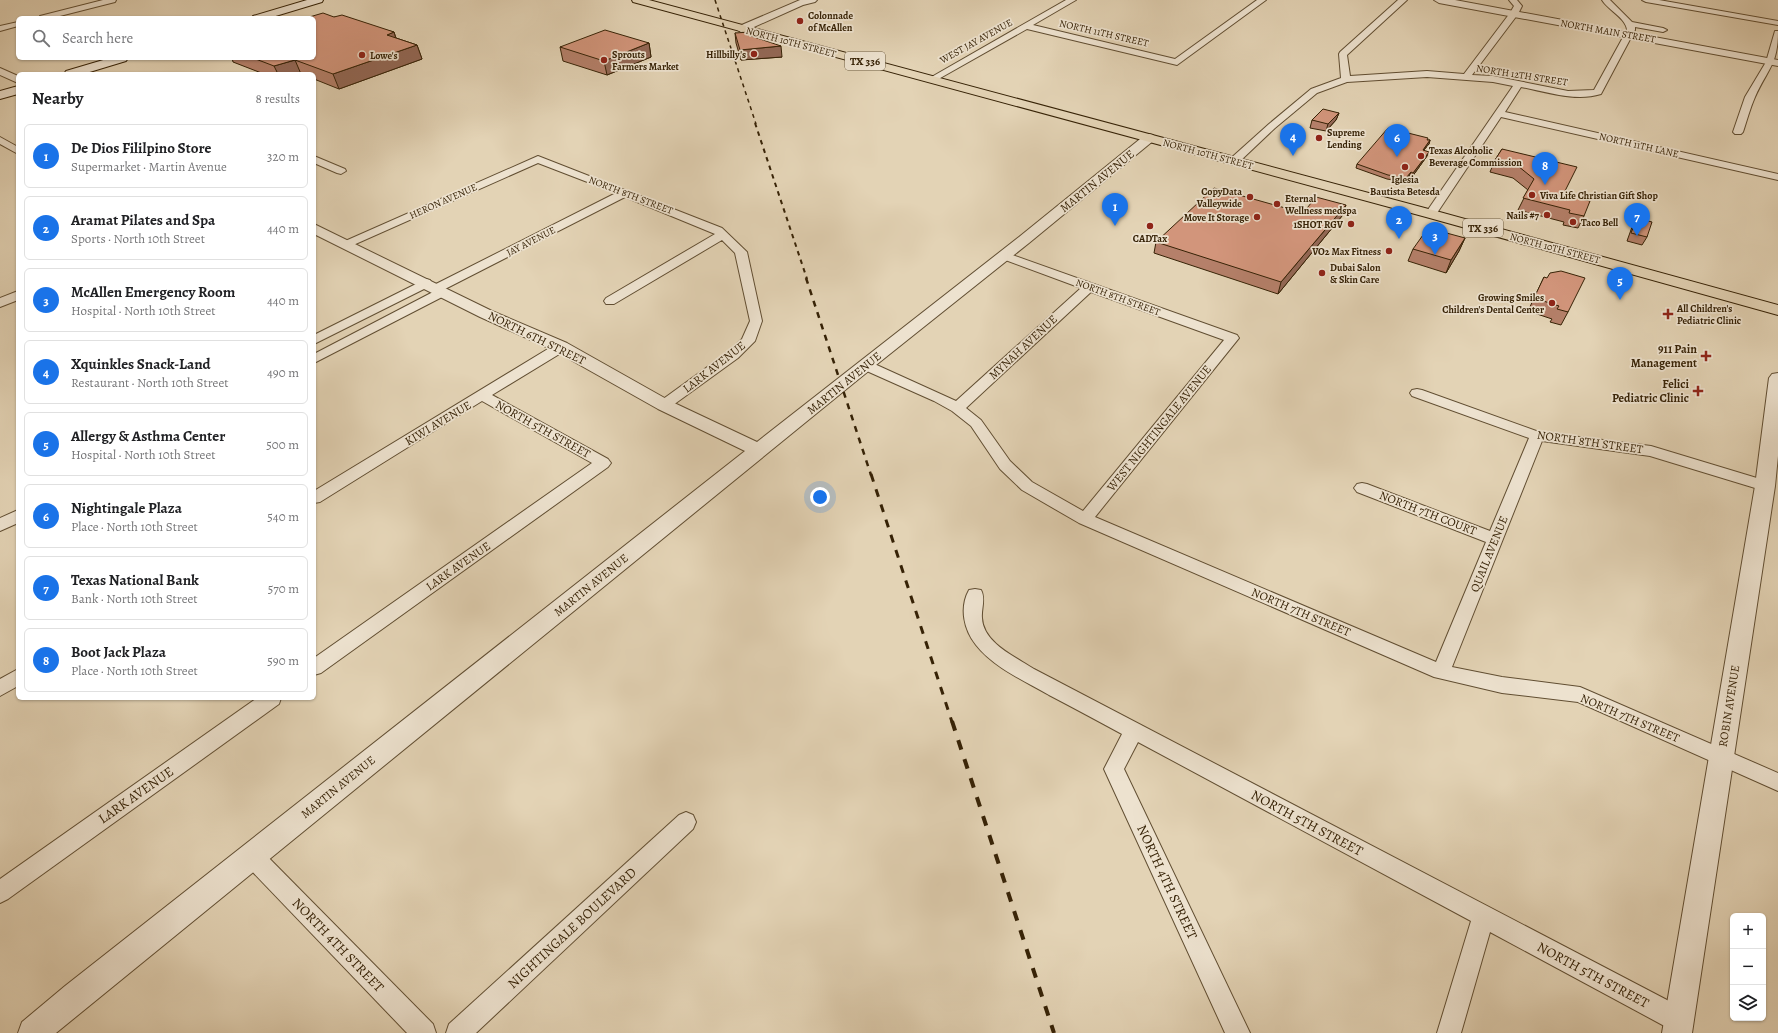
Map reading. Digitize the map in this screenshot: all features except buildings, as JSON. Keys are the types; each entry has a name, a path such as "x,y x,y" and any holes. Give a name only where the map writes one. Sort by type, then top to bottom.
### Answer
{"main road":[{"path":"264,16 318,0"},
{"name":"NORTH 10TH STREET","path":"637,0 932,78 1778,310"},
{"path":"76,72 116,60"},
{"path":"0,95 16,91"}],"street":[{"path":"51,16 112,0"},
{"path":"741,28 800,3 812,0"},
{"name":"WEST JAY AVENUE","path":"932,78 1072,0"},
{"name":"NORTH 11TH STREET","path":"1026,26 1177,62 1262,0"},
{"path":"1346,78 1344,54 1403,0"},
{"name":"NORTH MAIN STREET","path":"1439,0 1774,62"},
{"path":"1466,77 1514,14 1518,6 1513,0"},
{"path":"1606,0 1610,6 1630,24 1663,30"},
{"path":"1646,0 1778,23"},
{"path":"1630,24 1632,27 1630,35"},
{"path":"0,29 16,25"},
{"path":"1738,132 1750,97 1774,62 1778,34"},
{"name":"NORTH 12TH STREET","path":"1234,161 1272,126 1314,91 1346,78 1427,74 1466,77 1519,84 1568,94 1592,94 1598,92 1630,35"},
{"path":"0,71 16,79"},
{"path":"1431,214 1519,84"},
{"name":"NORTH 11TH LANE","path":"1499,114 1778,177"},
{"name":"MARTIN AVENUE","path":"33,1033 759,450 1004,256 1149,138"},
{"path":"0,140 16,150"},
{"name":"NORTH 8TH STREET","path":"538,158 707,225 723,234"},
{"name":"HERON AVENUE","path":"347,244 538,158"},
{"path":"316,160 341,171"},
{"name":"JAY AVENUE","path":"316,339 435,288 625,193"},
{"name":"NORTH 6TH STREET","path":"316,229 486,314 561,347 664,405 759,450"},
{"path":"610,301 723,234"},
{"name":"LARK AVENUE","path":"664,405 733,355 748,341 756,321 741,252 723,234"},
{"name":"NORTH 8TH STREET","path":"1004,256 1232,338"},
{"name":"MYNAH AVENUE","path":"957,408 1089,287"},
{"name":"JAY AVENUE","path":"316,357 435,288"},
{"path":"0,302 16,296"},
{"name":"WEST NIGHTINGALE AVENUE","path":"1085,519 1232,338"},
{"name":"KIWI AVENUE","path":"316,497 561,347"},
{"name":"NORTH 7TH STREET","path":"866,365 939,398 957,408 976,423 1004,465 1027,486 1085,519 1442,672 1502,685 1580,695 1778,782"},
{"name":"ROBIN AVENUE","path":"1678,1027 1775,428 1778,378"},
{"name":"NORTH 8TH STREET","path":"1418,393 1537,436 1651,451 1765,486"},
{"name":"NORTH 5TH STREET","path":"483,396 603,463"},
{"name":"QUAIL AVENUE","path":"1442,672 1494,539 1537,436"},
{"name":"LARK AVENUE","path":"316,667 603,463"},
{"name":"NORTH 7TH COURT","path":"1362,488 1494,539"},
{"path":"0,526 16,517"},
{"name":"NORTH 5TH STREET","path":"975,594 973,612 974,626 986,644 1027,674 1483,917 1678,1027"},
{"path":"0,688 16,678"},
{"name":"LARK AVENUE","path":"0,892 269,700"},
{"name":"NORTH 4TH STREET","path":"1134,731 1114,768 1238,1033"},
{"name":"NIGHTINGALE BOULEVARD","path":"458,1033 686,822"},
{"name":"NORTH 4TH STREET","path":"252,856 424,1033"},
{"path":"1449,1033 1483,917"}],"railway":[{"path":"715,0 756,124"},
{"path":"755,123 807,279"},
{"path":"806,278 871,475"},
{"path":"871,474 952,722"},
{"path":"952,721 1054,1033"}],"place":[{"name":"Colonnade of McAllen","path":"800,21"},
{"name":"Hillbilly's","path":"754,54"},
{"name":"Lowe's","path":"362,55"},
{"name":"Sprouts Farmers Market","path":"604,60"},
{"name":"Supreme Lending","path":"1319,138"},
{"name":"Xquinkles Snack-Land","path":"1293,156"},
{"name":"Texas Alcoholic Beverage Commission","path":"1421,156"},
{"name":"Nightingale Plaza","path":"1397,157"},
{"name":"Iglesia Bautista Betesda","path":"1405,167"},
{"name":"Boot Jack Plaza","path":"1545,185"},
{"name":"Viva Life Christian Gift Shop","path":"1532,195"},
{"name":"CopyData Valleywide","path":"1250,197"},
{"name":"Eternal Wellness medspa","path":"1277,204"},
{"name":"Nails #7","path":"1547,215"},
{"name":"Move It Storage","path":"1257,217"},
{"name":"Taco Bell","path":"1573,222"},
{"name":"1SHOT RGV","path":"1351,224"},
{"name":"De Dios Fililpino Store","path":"1115,226"},
{"name":"CADTax","path":"1150,226"},
{"name":"Texas National Bank","path":"1637,236"},
{"name":"Aramat Pilates and Spa","path":"1399,239"},
{"name":"VO2 Max Fitness","path":"1389,251"},
{"name":"McAllen Emergency Room","path":"1435,255"},
{"name":"Dubai Salon & Skin Care","path":"1322,273"},
{"name":"Allergy & Asthma Center","path":"1620,300"},
{"name":"Growing Smiles Children's Dental Center","path":"1552,303"},
{"name":"All Children's Pediatric Clinic","path":"1668,314"},
{"name":"911 Pain Management","path":"1706,356"},
{"name":"Felici Pediatric Clinic","path":"1698,391"}]}
